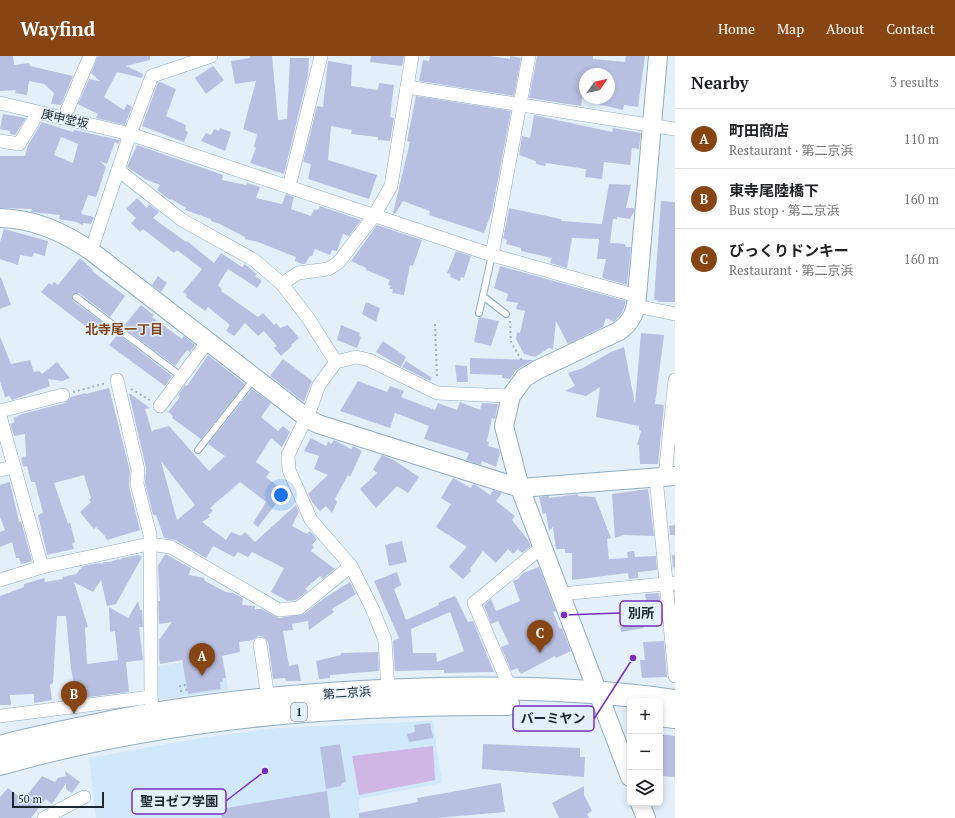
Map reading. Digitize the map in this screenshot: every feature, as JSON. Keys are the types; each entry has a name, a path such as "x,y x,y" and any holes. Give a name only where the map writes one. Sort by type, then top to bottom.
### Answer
{"highway":[{"name":"第二京浜","path":"0,747 152,705 388,690 510,688 601,700 627,710"},
{"name":"第二京浜","path":"0,764 78,744 168,727 274,714 418,704 515,704 601,700 675,701"},
{"path":"663,715 675,717"}],"street":[{"path":"64,118 90,56"},
{"path":"91,251 130,134 152,76 211,56"},
{"path":"289,187 320,56"},
{"path":"282,284 298,273 328,269 338,263 374,216 391,186 412,56"},
{"path":"492,255 529,56"},
{"path":"628,770 520,488 504,432 510,396 519,383 530,374 624,328 631,320 637,301 658,56"},
{"path":"407,87 675,129"},
{"name":"庚申堂坂","path":"0,103 130,134 492,255 675,314"},
{"path":"0,141 19,144 38,113"},
{"path":"118,170 182,220 254,260 282,284 308,318 336,362"},
{"path":"0,218 41,225 68,235 91,251 307,418 318,424 520,488 665,476"},
{"path":"160,406 208,341"},
{"path":"388,690 385,640 351,566 311,520 289,470 288,455 307,418 319,385 336,362 356,357 369,360 437,393 510,396"},
{"path":"0,716 152,705 150,535 137,484 138,470 117,380"},
{"path":"675,380 665,476 675,676"},
{"path":"0,411 63,395"},
{"path":"0,416 42,567"},
{"path":"0,470 14,467"},
{"path":"0,580 42,567 149,544 171,547 279,610 300,608 351,566"},
{"path":"510,688 474,603 542,547"},
{"path":"561,594 671,583"},
{"path":"260,644 268,698"},
{"path":"44,818 84,797"},
{"path":"641,806 646,818"}],"lane":[{"path":"480,313 492,255"},
{"path":"76,297 182,377"},
{"path":"484,297 506,314"},
{"path":"198,450 255,378"}],"path":[{"path":"506,314 510,320 511,342 523,363"},
{"path":"435,324 437,393"},
{"path":"181,693 180,686 185,685 187,692"}],"shaded area":[{"path":"223,657 228,690 158,700 158,666"},
{"path":"433,721 442,783 359,799 360,818 96,818 89,758 207,737 277,728"},
{"path":"433,746 435,780 359,795 352,756"}],"building":[{"path":"0,56 13,56 14,65 29,63 30,66 73,76 61,105 51,104 54,93 44,84 29,81 27,95 15,93 16,90 0,91"},
{"path":"98,56 150,56 150,60 126,66 143,74 142,78 117,72 104,97 124,110 127,104 132,107 125,125 96,118 98,114 78,104 89,79 100,81 91,73"},
{"path":"250,56 272,56 278,120 287,119 290,58 309,58 308,75 284,174 250,163 256,148 254,147 257,134 243,129 256,81 235,84 231,61 250,58"},
{"path":"371,56 404,56 402,66 370,62"},
{"path":"430,56 490,56 510,59 510,56 521,58 514,96 419,81 423,60 429,61"},
{"path":"537,56 593,56 593,59 625,62 626,56 645,56 638,107 624,105 623,110 598,104 615,104 615,68 579,68 579,104 581,104 581,106 529,98"},
{"path":"328,61 352,65 351,86 378,90 379,83 394,85 390,117 394,118 390,141 378,140 378,137 351,134 352,130 331,126 328,160 377,175 369,199 308,179 311,164 303,162 317,106 323,107"},
{"path":"213,66 224,80 206,94 195,78"},
{"path":"158,82 176,89 166,116 186,125 185,130 188,132 184,142 142,126"},
{"path":"416,96 511,111 492,211 484,233 429,215 430,211 403,201 395,214 393,213 410,142 407,141"},
{"path":"3,114 26,118 15,135 10,134 10,131 0,129"},
{"path":"534,115 612,132 613,128 641,133 639,149 632,148 630,165 604,162 602,179 585,177 586,169 546,163 545,166 536,164 536,161 519,155 522,136 530,138"},
{"path":"42,122 73,132 74,130 120,140 118,144 115,142 107,164 100,161 106,167 98,192 96,197 88,195 81,214 94,217 91,224 83,223 83,225 76,222 59,219 60,215 31,212 32,209 0,208 0,156 25,156 28,145","holes":["61,137 78,144 73,163 54,155"]},
{"path":"220,128 231,132 225,151 201,141 206,133 211,135 214,129 219,131"},
{"path":"137,145 223,175 222,180 246,185 247,183 260,187 256,198 282,204 286,194 294,197 291,209 311,216 314,209 318,210 320,206 361,220 349,236 343,234 337,251 332,250 330,255 315,249 312,256 310,256 305,264 302,264 295,261 296,257 258,242 245,239 245,237 211,221 211,219 185,210 186,208 171,199 170,200 157,190 160,185 145,179 127,167"},
{"path":"609,184 631,185 626,208 634,208 634,212 630,219 617,217 617,219 613,219 610,243 625,244 626,247 631,247 627,285 602,278 606,259 597,259 599,239 572,238 567,268 550,263 552,258 521,251 521,248 506,244 507,240 503,239 509,208 561,219 562,221 602,224"},
{"path":"137,198 147,208 149,204 159,212 153,218 186,242 187,241 214,263 221,253 242,267 245,264 257,274 255,276 262,281 257,288 228,269 218,285 222,289 221,291 258,317 263,313 274,325 276,323 280,328 288,325 299,338 291,345 292,346 281,356 274,348 277,346 264,331 258,336 245,323 234,336 226,331 230,325 208,307 205,311 186,297 187,295 183,292 202,269 177,250 174,253 143,229 140,232 131,223 136,218 126,209"},
{"path":"661,201 675,202 675,302 660,302 654,299"},
{"path":"377,225 422,240 413,266 410,265 404,295 392,293 393,289 389,289 391,286 388,285 390,280 366,270 366,268 351,261"},
{"path":"4,229 48,241 45,256 34,253 32,257 20,255 18,265 0,259 0,242"},
{"path":"456,251 471,256 464,278 461,277 460,281 450,277 451,274 447,273"},
{"path":"80,258 93,270 92,271 125,296 110,317 79,293 72,295 73,301 105,324 97,335 41,292 49,283 52,285 54,282 58,285"},
{"path":"500,266 626,301 624,308 614,322 606,318 603,327 568,344 556,321 553,349 549,348 535,357 524,354 516,339 517,332 520,333 525,311 516,309 518,303 506,301 508,294 494,288"},
{"path":"158,276 167,283 161,292 152,285"},
{"path":"1,277 11,305 0,309 0,278"},
{"path":"366,302 380,308 376,322 362,314"},
{"path":"141,305 154,315 152,317 182,339 184,336 195,345 190,352 187,350 175,366 123,327"},
{"path":"479,317 499,321 491,346 474,342"},
{"path":"341,325 360,333 359,336 361,337 357,348 337,340"},
{"path":"641,333 664,335 655,404 664,405 658,464 640,464 639,445 637,445 641,431 639,430 639,426 596,417 600,387 586,396 565,391 575,386 568,373 583,368 611,352 624,347 635,404"},
{"path":"118,334 172,376 165,386 109,345"},
{"path":"0,337 11,364 30,360 34,372 39,371 42,374 57,362 70,378 62,381 48,379 50,386 12,400 9,396 5,397 0,381"},
{"path":"383,341 406,357 401,367 376,352"},
{"path":"208,355 245,384 201,439 172,418 173,416 168,412 180,397 178,395 185,385 187,386"},
{"path":"470,358 534,360 516,370 510,379 502,378 502,375 470,374"},
{"path":"283,359 312,381 304,402 270,376"},
{"path":"406,361 432,378 430,381 402,367"},
{"path":"455,365 467,366 468,382 457,382"},
{"path":"358,381 387,392 390,386 404,391 401,397 435,410 438,403 457,410 460,402 480,410 482,403 498,404 495,419 492,418 487,441 489,442 488,446 499,449 500,453 496,467 482,461 481,465 466,460 469,453 424,439 429,426 395,413 390,428 340,411"},
{"path":"109,388 130,471 129,486 140,530 107,540 96,527 94,529 80,512 91,502 89,500 91,498 84,475 54,483 68,524 70,522 75,542 72,544 74,549 47,555 38,515 43,513 35,482 31,482 27,466 23,467 21,458 26,456 25,434 14,436 10,424 15,422 13,418 22,414 65,403 71,397"},
{"path":"252,389 271,403 261,417 278,431 283,426 290,432 282,447 271,438 256,462 270,472 266,477 285,492 258,527 253,523 266,502 240,482 210,508 213,511 208,515 210,517 202,522 226,540 231,532 241,536 245,532 255,542 296,505 299,512 292,526 307,534 310,531 317,539 312,545 314,547 311,551 335,569 323,579 320,576 305,589 308,591 296,600 288,601 271,592 284,568 252,552 248,557 238,552 234,557 213,546 206,558 175,540 164,538 156,515 153,515 145,483 146,468 129,394 150,408 145,409 152,432 154,430 169,426 209,471 225,456 208,444","holes":["161,461 195,505 177,520"]},
{"path":"311,438 326,446 328,441 331,444 334,440 351,449 353,446 362,451 350,477 348,475 335,499 337,502 332,513 326,506 320,511 312,502 308,494 328,475 314,469 319,456 304,451"},
{"path":"382,455 392,459 419,477 408,493 397,486 376,508 360,489 377,473 373,469"},
{"path":"453,478 471,488 473,484 476,485 490,495 493,490 502,493 496,501 515,516 512,520 531,546 522,553 518,549 513,554 508,549 496,563 483,551 470,569 471,571 463,579 449,567 467,547 436,527 451,504 441,498"},
{"path":"10,482 19,522 21,521 32,561 21,564 19,558 16,558 12,542 0,547 0,532 5,530 0,517 0,485"},
{"path":"648,489 654,536 624,535 615,538 612,494"},
{"path":"578,494 578,496 595,497 611,538 607,539 609,559 628,558 627,552 634,551 635,557 656,556 657,570 638,572 638,578 629,579 628,573 572,580 572,553 565,553 565,549 556,549 553,527 549,531 546,513 543,514 539,497 549,496 549,498"},
{"path":"675,525 675,535 670,535 669,526"},
{"path":"402,541 407,562 389,566 385,545"},
{"path":"165,554 191,568 189,575 204,578 205,581 226,592 233,593 243,598 242,605 255,606 255,609 262,609 279,618 304,614 326,597 350,582 356,594 332,609 334,612 309,630 308,621 292,624 293,630 283,631 289,666 298,664 301,681 286,681 285,678 273,679 268,642 263,637 259,636 253,640 239,642 240,652 222,656 226,678 222,678 223,682 220,682 221,689 188,694 182,660 160,664 159,658 159,640 172,622 159,624 158,601 160,601 158,566"},
{"path":"138,555 142,557 116,604 107,606 101,580 93,592 74,582 88,627 85,628 87,664 118,660 115,631 110,632 109,607 128,618 138,601 140,610 142,610 143,627 139,627 143,660 126,662 129,692 81,698 80,694 76,694 71,669 66,616 57,616 53,683 50,685 52,700 34,703 34,694 10,695 11,705 0,705 0,596 24,587 24,584 44,578 45,582 63,579 62,577 76,574 83,566 99,563 102,564 104,562 110,562 118,559 120,560 122,558"},
{"path":"672,555 675,555 675,567 673,568"},
{"path":"539,567 556,611 553,612 560,629 562,628 571,651 556,658 555,656 521,674 517,668 511,671 501,647 509,644 498,621 491,624 484,605 491,599 496,611 520,601 513,581 518,579 523,573"},
{"path":"397,572 401,585 394,589 406,620 455,596 468,622 473,621 494,672 444,673 444,670 395,671 393,641 399,638 374,581","holes":["450,612 464,651 437,662 436,653 413,653 411,629"]},
{"path":"659,593 662,621 650,623 645,594"},
{"path":"643,616 644,628 621,632 620,620 630,619 630,617"},
{"path":"664,641 667,677 642,678 640,660 645,660 643,642"},
{"path":"378,652 379,671 330,675 330,678 319,679 316,661 341,655 341,653"},
{"path":"430,723 433,738 409,742 407,734 415,732 414,725"},
{"path":"663,734 675,736 675,777 663,776"},
{"path":"340,744 346,782 342,783 341,786 326,789 320,747"},
{"path":"483,744 580,748 580,757 585,757 584,777 482,769"},
{"path":"65,771 80,782 72,793 66,789 66,783 52,804 46,799 31,818 0,818 0,797 8,788 23,800 42,776 55,782 58,778 66,776"},
{"path":"501,783 505,812 436,818 359,818 359,813 418,802 417,798"},
{"path":"584,786 584,795 592,811 587,814 589,818 559,818 552,803"},
{"path":"327,791 330,818 222,818 220,809"}],"place":[{"name":"別所","path":"564,615"},
{"name":"びっくりドンキー","path":"540,653"},
{"name":"バーミヤン","path":"633,658"},
{"name":"町田商店","path":"202,676"},
{"name":"東寺尾陸橋下","path":"74,714"},
{"name":"聖ヨゼフ学園","path":"265,771"}],"district":[{"name":"北寺尾一丁目","path":"124,329"}]}
